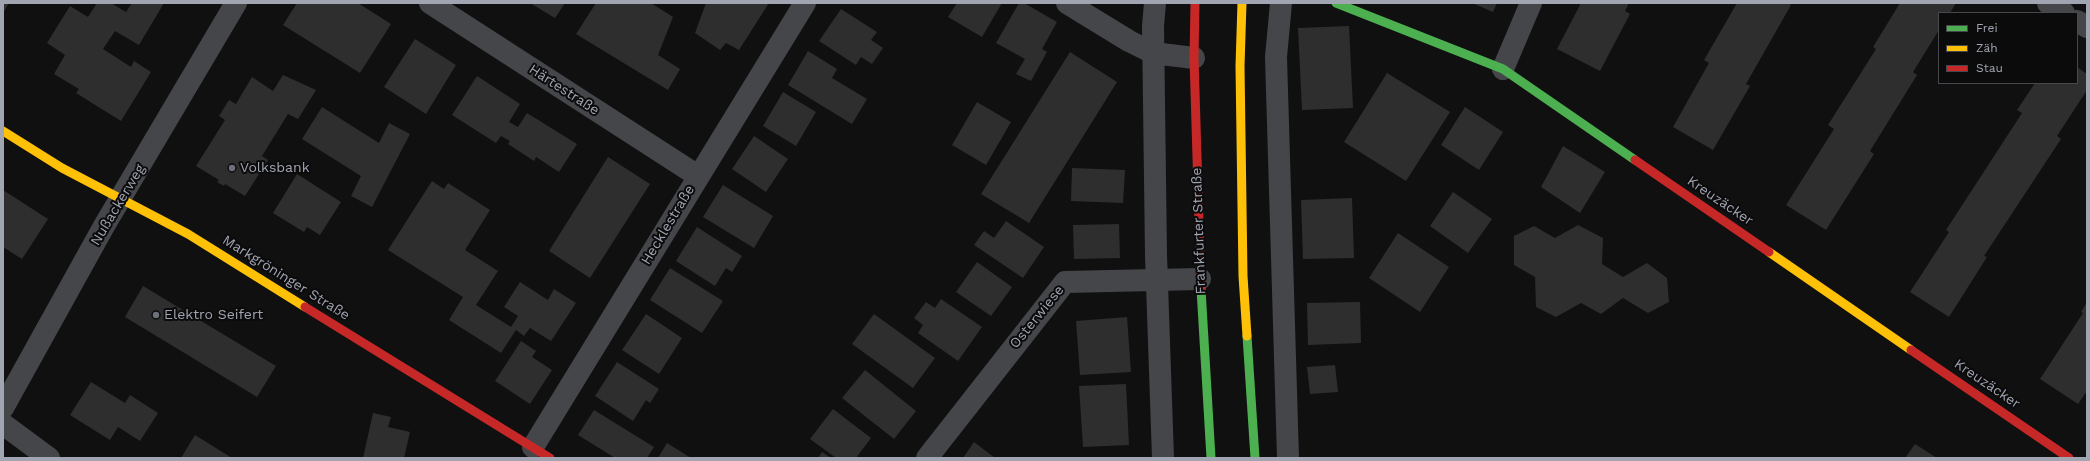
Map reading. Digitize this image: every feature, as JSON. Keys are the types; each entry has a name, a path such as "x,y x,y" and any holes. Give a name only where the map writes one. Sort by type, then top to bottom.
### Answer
{"main road":[{"name":"Frankfurter Straße","path":"1195,3 1194,58 1200,279 1211,458"},
{"path":"1242,3 1240,66 1243,276 1255,458"},
{"name":"Kreuzäcker","path":"1336,3 1503,69 2070,458"},
{"name":"Markgröninger Straße","path":"3,131 62,168 188,234 541,453"}],"street":[{"name":"Nußackerweg","path":"3,408 121,200 236,3"},
{"name":"Härtestraße","path":"430,3 698,176"},
{"name":"Hecklestraße","path":"541,453 698,176 805,3"},
{"path":"1067,3 1129,41 1154,54 1194,58"},
{"path":"1155,3 1156,279 1163,458"},
{"path":"1281,3 1276,57 1288,458"},
{"path":"1503,69 1531,3"},
{"path":"2048,3 2062,12"},
{"path":"2078,22 2087,27"},
{"name":"Osterwiese","path":"927,458 1065,282 1200,279"},
{"path":"3,424 49,458"}],"building":[{"path":"3,3 9,3 3,13"},
{"path":"97,3 111,3 126,12 132,3 164,3 139,45 115,31 103,49 131,67 134,61 151,72 121,121 76,93 79,89 54,74 65,55 47,43 70,6 88,17"},
{"path":"297,3 358,3 391,24 360,73 283,25"},
{"path":"530,3 565,3 555,18"},
{"path":"596,3 651,3 673,17 658,55 680,69 668,90 576,34"},
{"path":"706,3 769,3 739,50 726,43 720,50 695,33"},
{"path":"957,3 1002,3 982,37 948,17"},
{"path":"1019,3 1024,3 1057,22 1042,49 1047,52 1031,81 1016,74 1025,59 996,43"},
{"path":"1472,3 1497,3 1493,12"},
{"path":"1581,3 1629,3 1625,11 1630,14 1600,71 1557,49"},
{"path":"1737,3 1788,3 1791,5 1746,84 1750,86 1713,150 1673,127 1709,63 1704,60"},
{"path":"1900,3 1956,3 1951,12 1938,12 1938,32 1913,72 1917,75 1870,151 1874,154 1826,230 1786,205 1834,129 1828,125 1876,49 1873,47"},
{"path":"841,9 877,32 871,40 883,48 872,64 861,57 856,65 819,41"},
{"path":"1349,26 1353,108 1302,110 1298,28"},
{"path":"415,39 456,65 426,114 384,87"},
{"path":"808,51 837,69 832,78 867,99 852,124 788,85"},
{"path":"1070,52 1117,82 1029,223 981,194"},
{"path":"2078,68 2087,74 2087,90 2057,136 2061,139 1984,256 1987,257 1949,317 1910,292 1949,232 1946,230 2022,113 2017,110 2034,84 2078,84"},
{"path":"1387,73 1450,112 1406,181 1344,142"},
{"path":"283,75 316,90 298,119 288,114 262,156 268,160 245,196 225,184 224,186 217,182 219,180 196,166 225,120 219,116 229,100 236,104 252,77 273,91"},
{"path":"477,76 520,104 509,122 518,127 527,113 577,144 559,172 536,157 534,161 508,144 510,141 501,136 496,143 452,115"},
{"path":"783,92 816,112 796,146 763,126"},
{"path":"977,102 1011,122 986,165 952,145"},
{"path":"322,107 379,143 389,123 410,134 372,207 351,196 361,176 302,139"},
{"path":"1465,107 1503,132 1479,170 1441,145"},
{"path":"754,136 788,159 766,192 732,169"},
{"path":"1563,146 1605,172 1580,213 1541,187"},
{"path":"608,157 650,184 590,278 549,251"},
{"path":"1072,168 1125,170 1123,203 1071,201"},
{"path":"297,174 341,202 320,235 307,227 304,232 273,213"},
{"path":"432,181 444,189 448,183 490,210 465,250 498,271 476,305 511,327 518,316 504,307 520,282 548,300 554,289 576,303 551,341 530,328 524,336 516,330 501,353 449,320 463,297 388,250"},
{"path":"723,185 773,216 754,248 703,217"},
{"path":"3,190 48,219 22,259 3,247"},
{"path":"1453,192 1492,219 1468,253 1430,226"},
{"path":"1352,198 1354,258 1303,259 1301,200"},
{"path":"1006,221 1044,247 1023,278 974,245 984,231 994,238"},
{"path":"1119,224 1120,258 1074,259 1073,225"},
{"path":"1578,225 1603,238 1602,264 1623,277 1647,263 1667,278 1669,302 1648,313 1623,298 1601,314 1581,303 1556,317 1536,307 1535,277 1514,265 1514,236 1534,226 1555,238"},
{"path":"697,227 742,256 732,272 726,268 715,286 676,261"},
{"path":"1398,233 1449,267 1420,312 1369,278"},
{"path":"977,262 1012,287 991,316 956,292"},
{"path":"670,268 723,301 702,333 650,300"},
{"path":"143,286 276,366 257,397 125,317"},
{"path":"941,299 982,327 958,361 918,333 923,325 914,318 926,302 935,308"},
{"path":"1360,302 1361,343 1308,345 1307,303"},
{"path":"2087,302 2087,391 2078,404 2040,379 2083,313 2081,312"},
{"path":"646,314 682,338 659,374 622,350"},
{"path":"874,314 935,358 913,388 852,344"},
{"path":"1127,317 1131,372 1080,375 1076,321"},
{"path":"521,341 536,351 532,357 552,370 530,404 495,381"},
{"path":"617,362 659,389 650,403 646,400 633,421 595,396"},
{"path":"1335,365 1338,392 1310,394 1307,367"},
{"path":"865,370 916,411 894,439 842,398"},
{"path":"91,382 125,403 130,395 158,413 140,441 118,427 110,440 70,415"},
{"path":"1126,384 1129,445 1083,447 1079,386"},
{"path":"833,409 871,438 856,458 836,458 810,439"},
{"path":"594,410 654,447 647,458 615,458 578,435"},
{"path":"373,413 391,417 388,427 410,432 404,458 363,458"},
{"path":"195,435 232,458 181,458"},
{"path":"974,442 995,458 963,458"},
{"path":"667,443 691,458 658,458"},
{"path":"1915,444 1937,458 1905,458"},
{"path":"822,452 831,458 818,458"}],"traffic: fast":[{"path":"1336,3 1503,69 1635,160"},
{"path":"1201,289 1211,458"},
{"path":"1247,336 1255,458"}],"traffic: slow":[{"path":"1242,3 1240,66 1243,276 1247,336"},
{"path":"3,131 62,168 188,234 305,307"},
{"path":"1769,252 1911,350"}],"traffic: jam":[{"path":"1195,3 1194,58 1201,289"},
{"path":"1635,160 1769,252"},
{"path":"305,307 550,458"},
{"path":"1911,350 2069,458"}],"place":[{"name":"Volksbank","path":"232,168"},
{"name":"Elektro Seifert","path":"156,315"}]}
